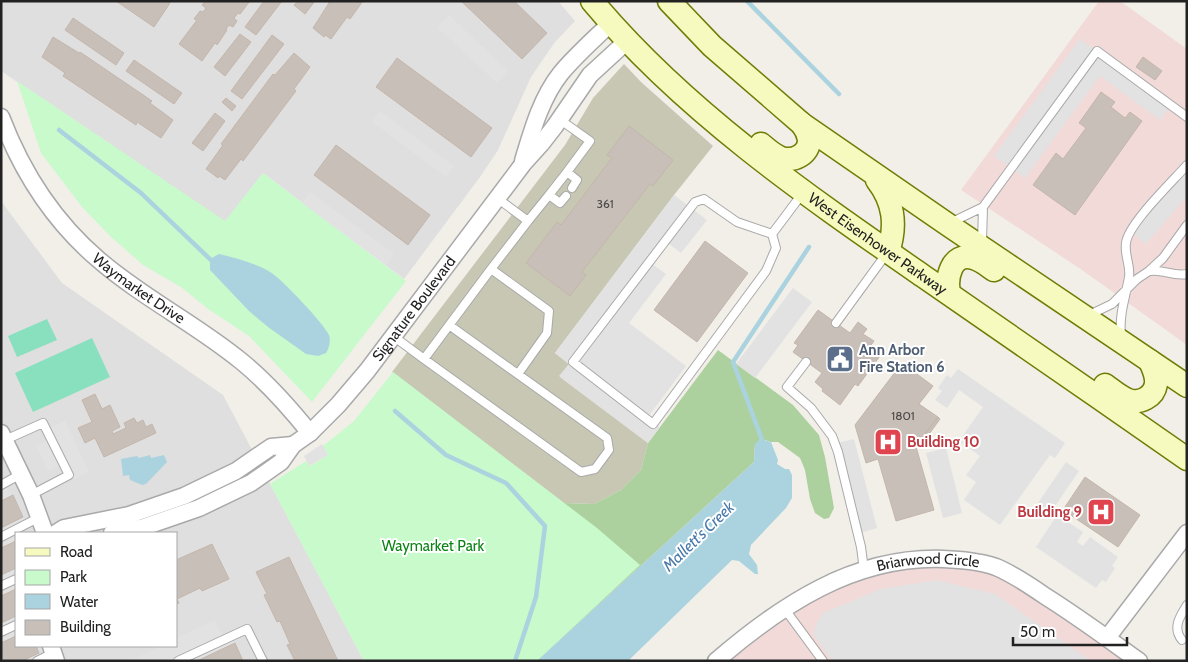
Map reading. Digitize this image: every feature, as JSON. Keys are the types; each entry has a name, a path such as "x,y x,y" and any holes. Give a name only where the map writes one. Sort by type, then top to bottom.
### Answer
{"main road":[{"name":"West Eisenhower Parkway","path":"592,1 634,48 724,130 804,192 1187,459"},
{"path":"670,1 712,46 802,124 1187,386"},
{"path":"634,48 671,66 736,124 771,153 780,158 790,159 799,157 806,151 809,137 802,124"},
{"path":"870,172 886,191 891,205 892,238 888,252"},
{"path":"949,293 948,275 955,262 964,257 974,258 1090,336 1122,342"},
{"path":"968,308 1012,321 1126,400 1135,402 1145,399 1153,392 1156,383 1150,361"}],"street":[{"name":"Signature Boulevard","path":"523,164 538,115 560,74 611,23"},
{"name":"Signature Boulevard","path":"117,532 144,527 198,508 251,483 281,462 293,445 310,432 338,405 367,371 523,164 541,144 590,75 634,48"},
{"name":"Waymarket Drive","path":"1,117 28,178 54,214 75,237 99,260 126,281 206,334 242,362 268,385 310,432"},
{"path":"3,437 22,474 45,532"},
{"name":"Signature Boulevard","path":"58,532 64,528 129,516 184,496 236,471 271,447 293,445"},
{"path":"1107,638 1187,533"},
{"name":"Briarwood Circle","path":"716,661 742,638 784,608 826,585 864,570 896,561 931,559 965,560 995,567 1034,588 1139,661"}],"lane":[{"path":"947,224 983,207 1097,52 1187,117"},
{"path":"424,359 590,141 559,120"},
{"path":"1122,342 1120,321 1130,271 1126,258 1126,242 1135,223 1187,165"},
{"path":"567,172 577,180 572,188"},
{"path":"772,234 804,192"},
{"path":"549,195 560,203 566,196"},
{"path":"497,198 528,221"},
{"path":"704,199 737,222 772,234 776,248 766,271 653,424 573,362 694,202 704,199"},
{"path":"982,248 983,207"},
{"path":"1085,317 1112,304 1137,279 1149,271 1163,258 1187,225"},
{"path":"836,323 888,252"},
{"path":"492,268 549,311 547,333 518,374"},
{"path":"1149,271 1157,270 1176,275 1187,274"},
{"path":"393,336 582,472 595,469 609,450 608,438 449,325"},
{"path":"806,362 787,387 811,408 832,436 838,452 861,546 864,570"},
{"path":"3,437 43,423 69,475 31,495"},
{"path":"1,485 22,474"},
{"path":"1,537 40,517"},
{"path":"1,586 15,579"},
{"path":"1182,640 1177,634 1176,628 1180,615 1187,605"},
{"path":"784,608 823,661"},
{"path":"1,632 15,625"},
{"path":"178,661 246,629 263,661"},
{"path":"37,661 54,653"}],"shaded area":[{"path":"1,1 558,1 575,21 555,42 531,77 498,150 404,279 263,173 225,222 1,71"},
{"path":"1099,1 1120,1 1187,49 1187,345 1082,270 961,190"},
{"path":"449,15 508,71 497,83 437,27"},
{"path":"1080,39 1171,105 1160,120 1100,76 1025,178 994,156"},
{"path":"624,64 641,82 713,146 555,353 569,364 560,377 648,443 641,470 621,490 594,504 564,503 392,372 565,145 593,98"},
{"path":"380,111 454,166 446,177 372,122"},
{"path":"1187,157 1187,196 1146,244 1126,228"},
{"path":"310,192 394,254 386,265 302,203"},
{"path":"674,195 707,220 681,253 664,240 648,261 666,274 629,323 686,366 648,417 660,427 648,443 559,376 569,364 555,353"},
{"path":"1,201 62,283 223,395 364,661 1,661"},
{"path":"793,288 812,302 755,378 736,364"},
{"path":"958,369 1065,443 1055,458 1050,455 1000,525 964,500 976,482 966,475 980,456 959,441 983,407 959,390 947,408 935,400 942,391 938,388 947,375 951,378"},
{"path":"65,421 89,472 73,480 65,463 48,471 36,446 52,438 48,429"},
{"path":"854,439 877,528 857,534 834,444"},
{"path":"322,444 328,455 309,466 304,456"},
{"path":"946,448 962,513 943,518 926,453"},
{"path":"1066,462 1079,471 1051,512 1038,503"},
{"path":"7,486 27,526 19,530 20,532 15,532 15,647 35,647 42,661 1,661 1,488"},
{"path":"1057,515 1083,532 1077,542 1083,546 1090,537 1118,557 1112,566 1115,568 1106,582 1102,580 1096,588 1036,547"},
{"path":"896,561 995,567 1139,661 716,661 784,608"},
{"path":"936,580 995,594 1091,661 832,661 814,635 815,626 823,613 881,589"},
{"path":"215,620 222,636 230,632 244,661 129,661 159,647 178,647 178,637"}],"green space":[{"path":"17,81 225,221 263,173 406,281 312,402 249,336 208,309 181,287 143,265 110,236 82,207 41,153"},
{"path":"47,319 57,340 17,357 8,336"},
{"path":"92,338 110,377 33,412 15,373"},
{"path":"718,350 793,405 819,435 834,508 829,518 824,519 815,513 810,499 805,470 800,458 778,442 765,440 755,444 754,462 537,661 438,407 564,503 594,504 621,490 641,470 648,443"},
{"name":"Waymarket Park","path":"393,372 597,528 640,565 537,661 364,661 270,484 306,461 310,466 328,455 323,446 354,421"}],"water":[{"path":"219,254 258,266 270,272 283,283 311,312 329,335 330,340 326,353 318,356 306,354 249,311 210,270 210,259"},
{"path":"760,439 771,442 778,460 777,464 785,469 789,469 792,475 792,498 786,508 751,545 749,554 757,565 758,574 755,574 739,561 732,560 628,661 537,661 754,462 755,444"},
{"path":"150,455 151,458 164,455 167,462 146,484 142,485 130,480 129,475 123,476 121,459"}],"building":[{"path":"116,1 167,1 170,3 154,27"},
{"path":"205,1 250,1 240,14 238,13 234,18 237,21 233,27 229,25 217,45 215,43 202,61 179,44 197,20 194,19 200,11 203,12 206,8 202,5"},
{"path":"264,1 282,1 256,35 245,27"},
{"path":"298,1 315,1 305,14 294,5"},
{"path":"328,1 363,1 350,19 347,17 331,39 325,35 324,37 313,28 329,3"},
{"path":"461,1 514,1 547,33 522,59"},
{"path":"73,18 124,53 116,65 65,30"},
{"path":"240,34 251,42 225,76 214,67"},
{"path":"272,35 284,44 242,99 231,91"},
{"path":"53,37 80,52 152,101 150,103 173,120 161,138 137,122 136,125 63,76 65,73 42,57"},
{"path":"294,53 310,67 294,89 296,91 243,161 241,159 225,180 219,176 218,178 206,169 223,145 221,144 273,74 275,75"},
{"path":"1143,57 1162,71 1155,80 1136,67"},
{"path":"397,58 492,128 471,157 376,87"},
{"path":"134,60 182,93 174,104 126,71"},
{"path":"1101,92 1115,102 1111,107 1125,118 1130,112 1142,121 1075,215 1033,185 1056,153 1063,159 1086,128 1079,123"},
{"path":"226,98 236,106 232,111 222,102"},
{"path":"215,113 225,121 203,151 192,143"},
{"path":"629,126 673,160 653,186 650,184 582,272 586,275 570,296 526,263 557,222 561,225 612,158 607,155"},
{"path":"336,145 430,215 408,245 314,175"},
{"path":"705,241 748,273 697,342 654,310"},
{"name":"Ann Arbor Fire Station 6","path":"818,310 850,333 858,322 867,329 863,334 874,341 869,348 880,356 858,386 855,384 840,405 822,391 823,389 815,382 822,373 793,352 798,345 794,343"},
{"name":"Building 10","path":"902,363 933,386 919,404 938,417 919,442 917,440 915,443 934,510 896,521 878,459 866,463 855,425"},
{"path":"95,394 102,409 110,405 120,427 112,431 113,434 126,428 124,423 134,418 137,423 143,420 146,427 152,424 156,433 104,457 95,438 85,443 78,428 92,422 82,400"},
{"path":"938,417 940,419 927,437 924,435"},
{"name":"Building 9","path":"1085,477 1140,515 1118,547 1063,510"},
{"path":"13,495 23,517 1,528 1,501"},
{"path":"15,541 15,568 1,575 1,548"},
{"path":"212,544 229,579 202,591 200,588 178,599 178,559"},
{"path":"289,557 338,661 295,661 287,645 290,644 280,621 277,622 264,595 267,594 256,572"},
{"path":"15,589 15,616 1,623 1,596"},
{"path":"15,636 15,647 36,647 39,653 22,661 1,661 1,643"},
{"path":"235,643 243,661 197,661"}],"waterway":[{"name":"Mallett's Creek","path":"747,1 839,94"},
{"path":"59,130 141,193 213,262"},
{"name":"Mallett's Creek","path":"764,445 733,362 809,247"},
{"path":"395,411 446,455 506,483 545,526 536,597 515,661"}],"place":[{"name":"Ann Arbor Fire Station 6","path":"840,359"},
{"name":"Building 10","path":"888,442"},
{"name":"Building 9","path":"1101,512"}]}
